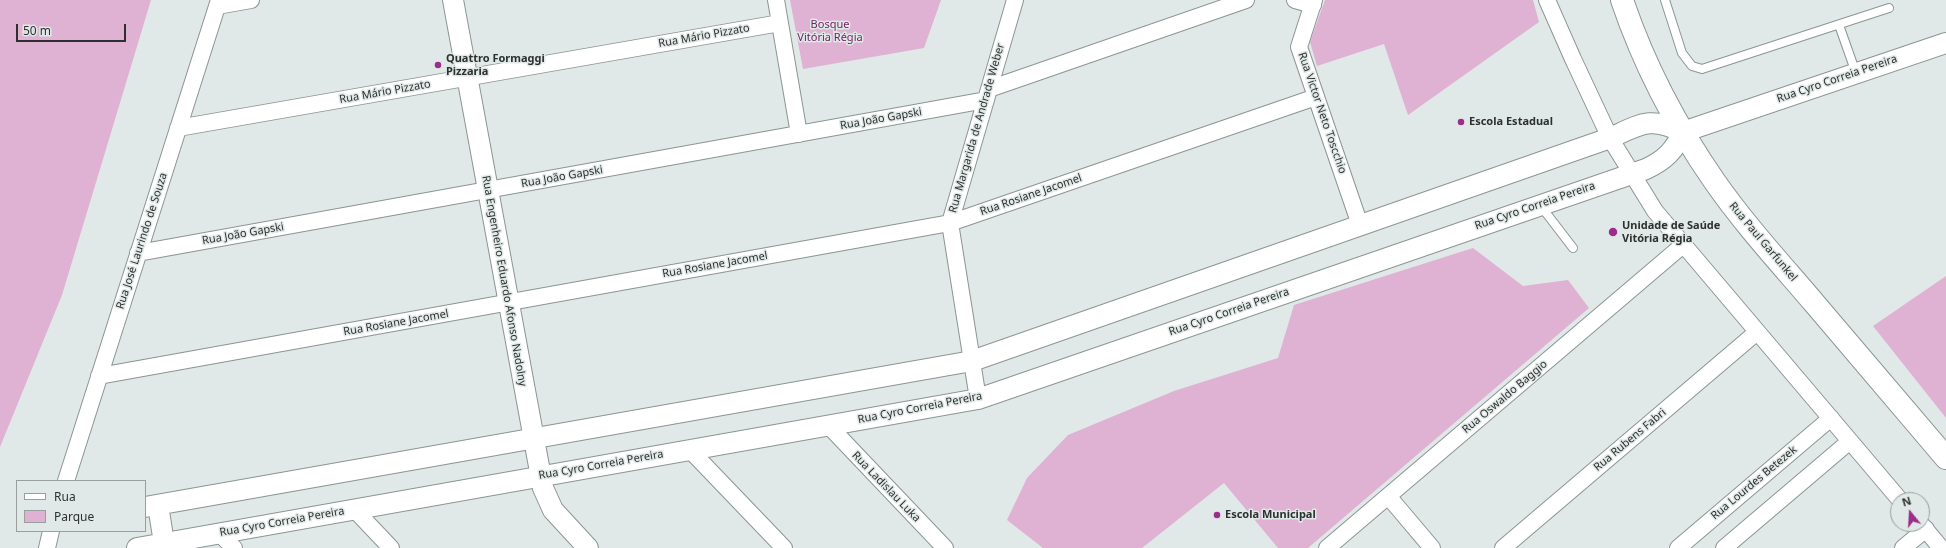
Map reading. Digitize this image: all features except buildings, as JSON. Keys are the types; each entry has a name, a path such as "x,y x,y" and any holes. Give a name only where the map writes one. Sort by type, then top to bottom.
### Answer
{"main road":[{"name":"Rua Paul Garfunkel","path":"1622,0 1643,56 1683,132 1716,184 1946,458"}],"street":[{"path":"218,3 252,0"},
{"name":"Rua Engenheiro Eduardo Afonso Nadolny","path":"453,0 540,476 547,499 553,510 588,548"},
{"path":"776,0 799,134"},
{"name":"Rua Margarida de Andrade Weber","path":"978,399 950,223 1015,0"},
{"name":"Rua João Gapski","path":"138,253 799,134 987,95 1246,0"},
{"path":"1295,0 1314,3"},
{"path":"1547,0 1610,138 1655,211 1893,492"},
{"name":"Rua José Laurindo de Souza","path":"66,480 218,3"},
{"name":"Rua Victor Neto Toscchio","path":"1314,3 1299,47 1360,226"},
{"name":"Rua Mário Pizzato","path":"178,128 780,23"},
{"name":"Rua Cyro Correia Pereira","path":"137,548 978,399 1659,163 1670,155 1683,132 1946,42"},
{"name":"Rua Rosiane Jacomel","path":"99,376 950,223 1316,97"},
{"path":"164,543 152,506 972,361 1610,138 1640,125 1654,122 1667,124 1683,132"},
{"name":"Rua Oswaldo Baggio","path":"1327,548 1683,245"},
{"name":"Rua Rubens Fabri","path":"1503,548 1757,332"},
{"name":"Rua Lourdes Betezek","path":"1678,548 1831,418"},
{"name":"Rua Ladislau Luka","path":"828,425 945,548"},
{"path":"1724,548 1850,441"},
{"path":"690,450 784,548"},
{"path":"1388,496 1432,548"},
{"path":"354,509 391,548"},
{"path":"47,548 51,532"},
{"path":"1903,548 1918,532"},
{"path":"1927,532 1941,548"},
{"path":"219,533 234,548"}],"lane":[{"path":"1665,0 1682,53 1692,66 1702,69 1889,8"},
{"path":"1839,24 1856,73"},
{"path":"1539,205 1573,248"}],"green space":[{"path":"0,0 151,0 62,295 0,447"},
{"name":"Bosque Vitória Régia","path":"790,0 941,0 924,48 803,69"},
{"path":"1325,0 1533,0 1539,22 1408,115 1384,44 1317,66 1310,42"},
{"path":"1473,248 1523,286 1568,280 1589,308 1308,548 1278,548 1224,483 1142,548 1043,548 1007,520 1027,478 1068,435 1174,391 1278,358 1294,305"},
{"path":"1946,276 1946,418 1873,326"}],"place":[{"name":"Quattro Formaggi Pizzaria","path":"438,65"},
{"name":"Escola Estadual","path":"1461,122"},
{"name":"Unidade de Saúde Vitória Régia","path":"1613,232"},
{"name":"Escola Municipal","path":"1217,515"}]}
